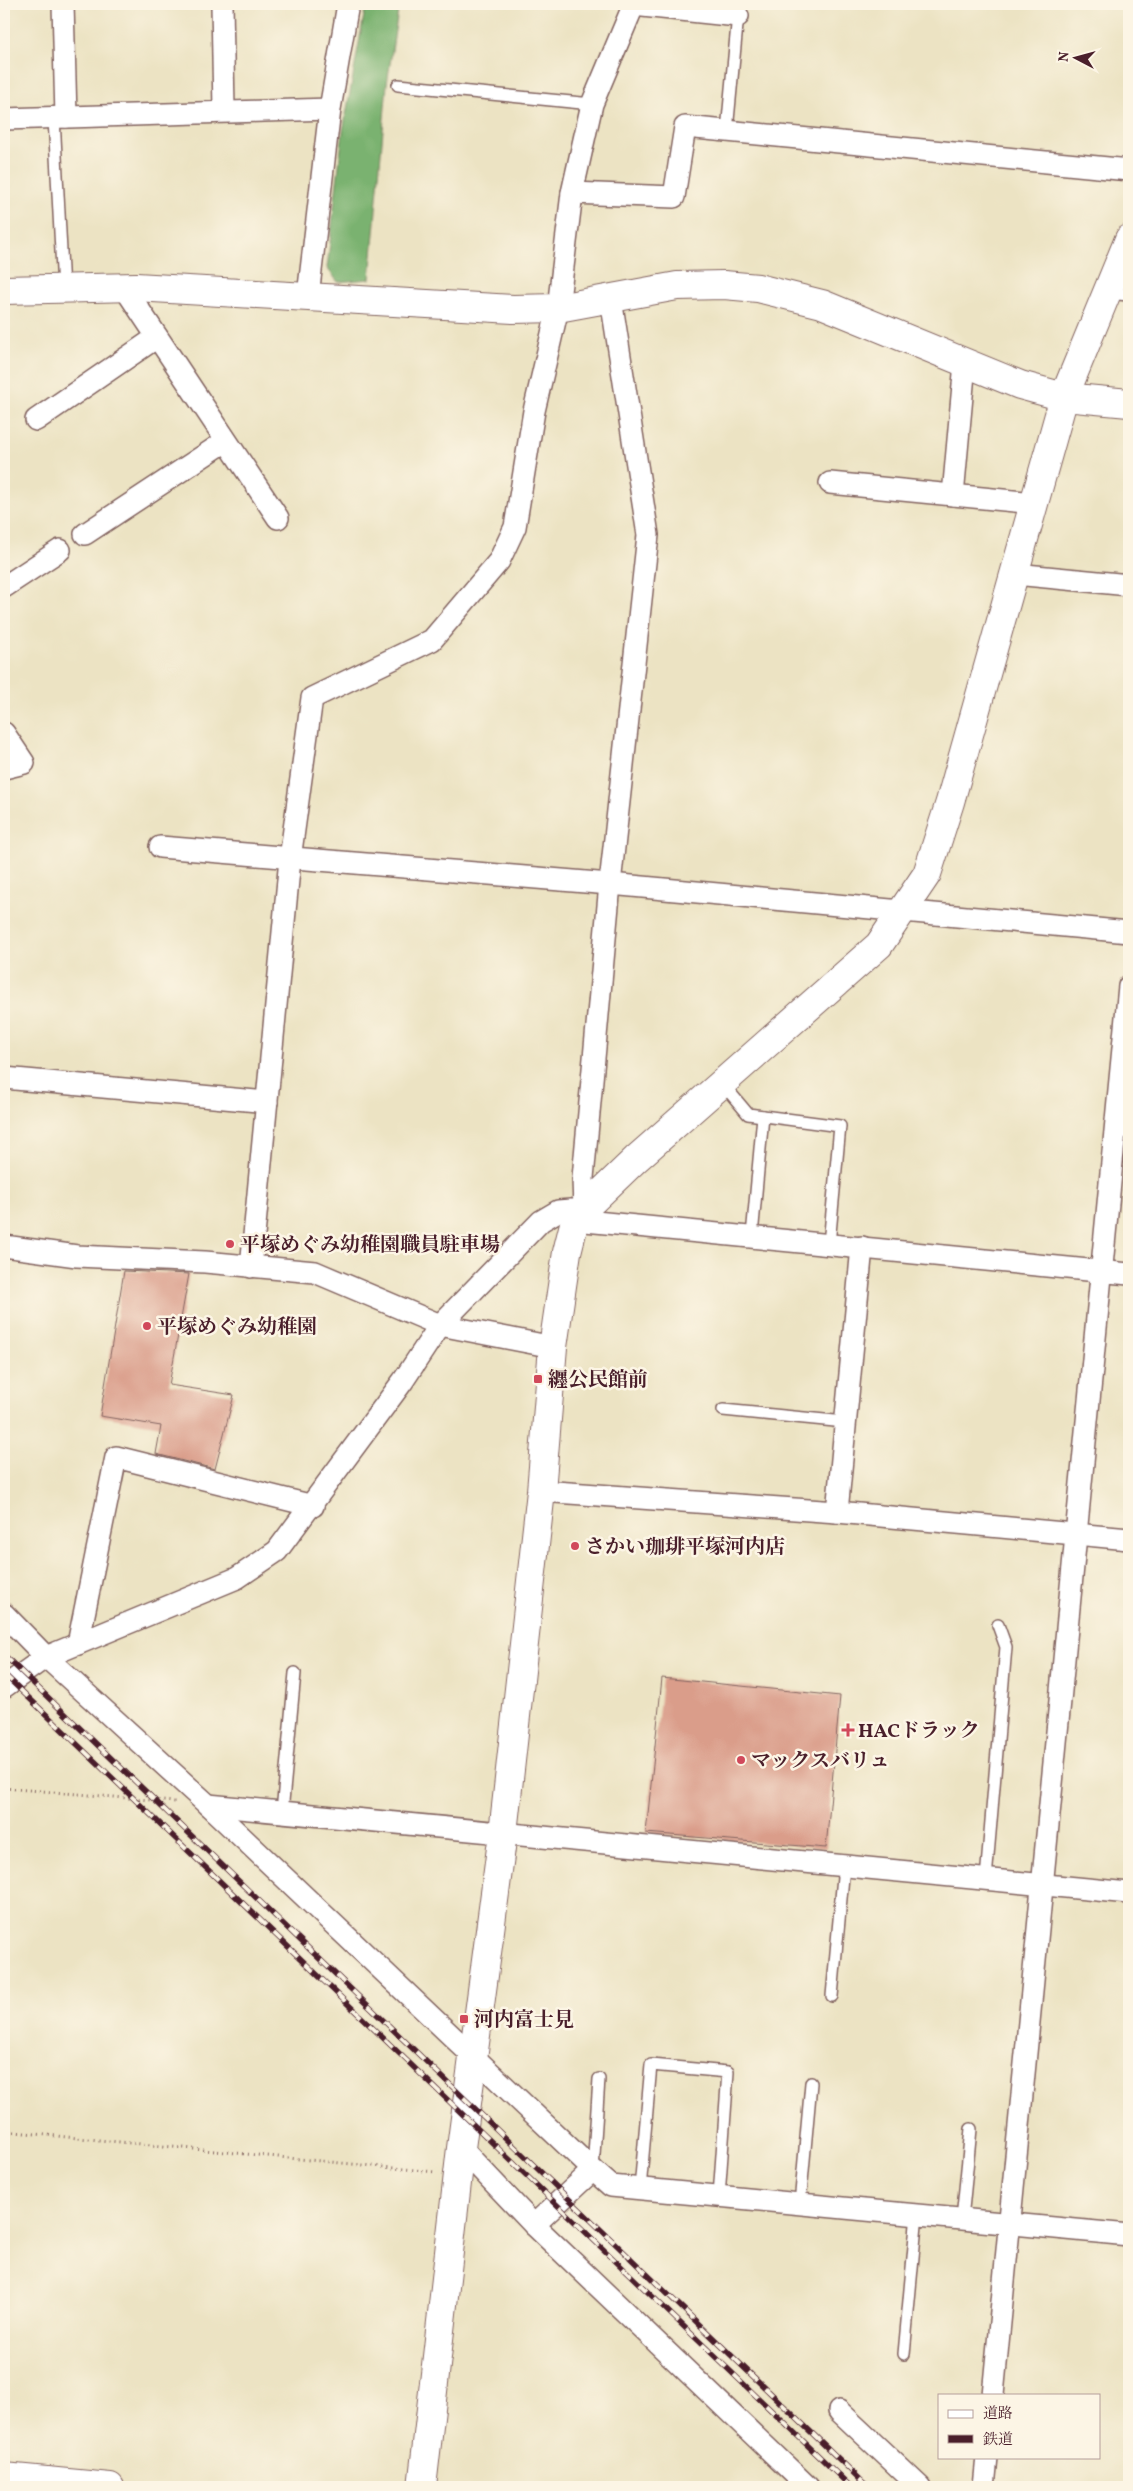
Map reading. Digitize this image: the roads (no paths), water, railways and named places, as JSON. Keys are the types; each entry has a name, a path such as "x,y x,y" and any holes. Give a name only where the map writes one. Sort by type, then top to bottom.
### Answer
{"street":[{"path":"60,118 63,4"},
{"path":"222,4 224,110"},
{"path":"308,296 330,109 348,4"},
{"path":"251,1267 290,859 312,698 432,640 499,561 515,527 534,411 558,308 572,193 592,104 633,4 739,10"},
{"path":"4,119 224,110 330,109"},
{"path":"572,193 674,197 685,127 1129,170"},
{"path":"580,1214 636,1159 879,944 904,911 927,874 950,802 1064,396 1118,294 1129,239"},
{"path":"4,290 124,287 513,309 558,308 677,286 724,285 758,288 822,304 1020,385 1064,396 1129,403"},
{"path":"124,287 278,518"},
{"path":"422,2487 460,2161 503,1833 541,1491 554,1347 567,1252 580,1214 610,884 648,535 611,299"},
{"path":"36,420 157,337"},
{"path":"953,495 965,363"},
{"path":"84,534 226,441"},
{"path":"830,483 1034,503"},
{"path":"4,587 60,550"},
{"path":"1015,574 1129,585"},
{"path":"4,733 24,762 4,768"},
{"path":"160,847 610,884 1129,932"},
{"path":"993,2394 1008,2223 1129,986"},
{"path":"4,1078 267,1102"},
{"path":"4,1687 46,1657 238,1578 277,1551 403,1381 440,1325 541,1221 558,1211 752,1236 1129,1274"},
{"path":"4,1246 77,1256 205,1262 315,1272 440,1325 554,1347"},
{"path":"837,1512 862,1247"},
{"path":"78,1644 116,1456 312,1506"},
{"path":"541,1491 837,1512 1129,1539"},
{"path":"4,1614 46,1657 208,1805 611,2186 1129,2235"},
{"path":"208,1805 1129,1892"},
{"path":"460,2161 534,2225 808,2487"},
{"path":"534,2225 593,2170"},
{"path":"839,2411 920,2487"},
{"path":"984,2487 987,2458"},
{"path":"4,2477 110,2487"}],"lane":[{"path":"727,131 739,10"},
{"path":"398,84 592,104"},
{"path":"60,118 63,289"},
{"path":"722,1083 748,1114 840,1126 829,1244"},
{"path":"752,1236 763,1116"},
{"path":"723,1410 845,1422"},
{"path":"986,1879 1006,1646 998,1625"},
{"path":"282,1812 295,1673"},
{"path":"832,1996 844,1866"},
{"path":"640,2189 651,2065 728,2072 719,2196"},
{"path":"593,2170 599,2079"},
{"path":"800,2204 811,2083"},
{"path":"962,2219 971,2129"},
{"path":"904,2354 917,2214"}],"railway":[{"path":"4,1655 868,2487"},
{"path":"4,1674 851,2487"}],"place":[{"name":"平塚めぐみ幼稚園職員駐車場","path":"230,1244"},
{"name":"平塚めぐみ幼稚園","path":"147,1326"},
{"name":"纒公民館前","path":"538,1379"},
{"name":"さかい珈琲平塚河内店","path":"575,1546"},
{"name":"HACドラック","path":"848,1730"},
{"name":"マックスバリュ","path":"741,1760"},
{"name":"河内富士見","path":"464,2019"}]}
